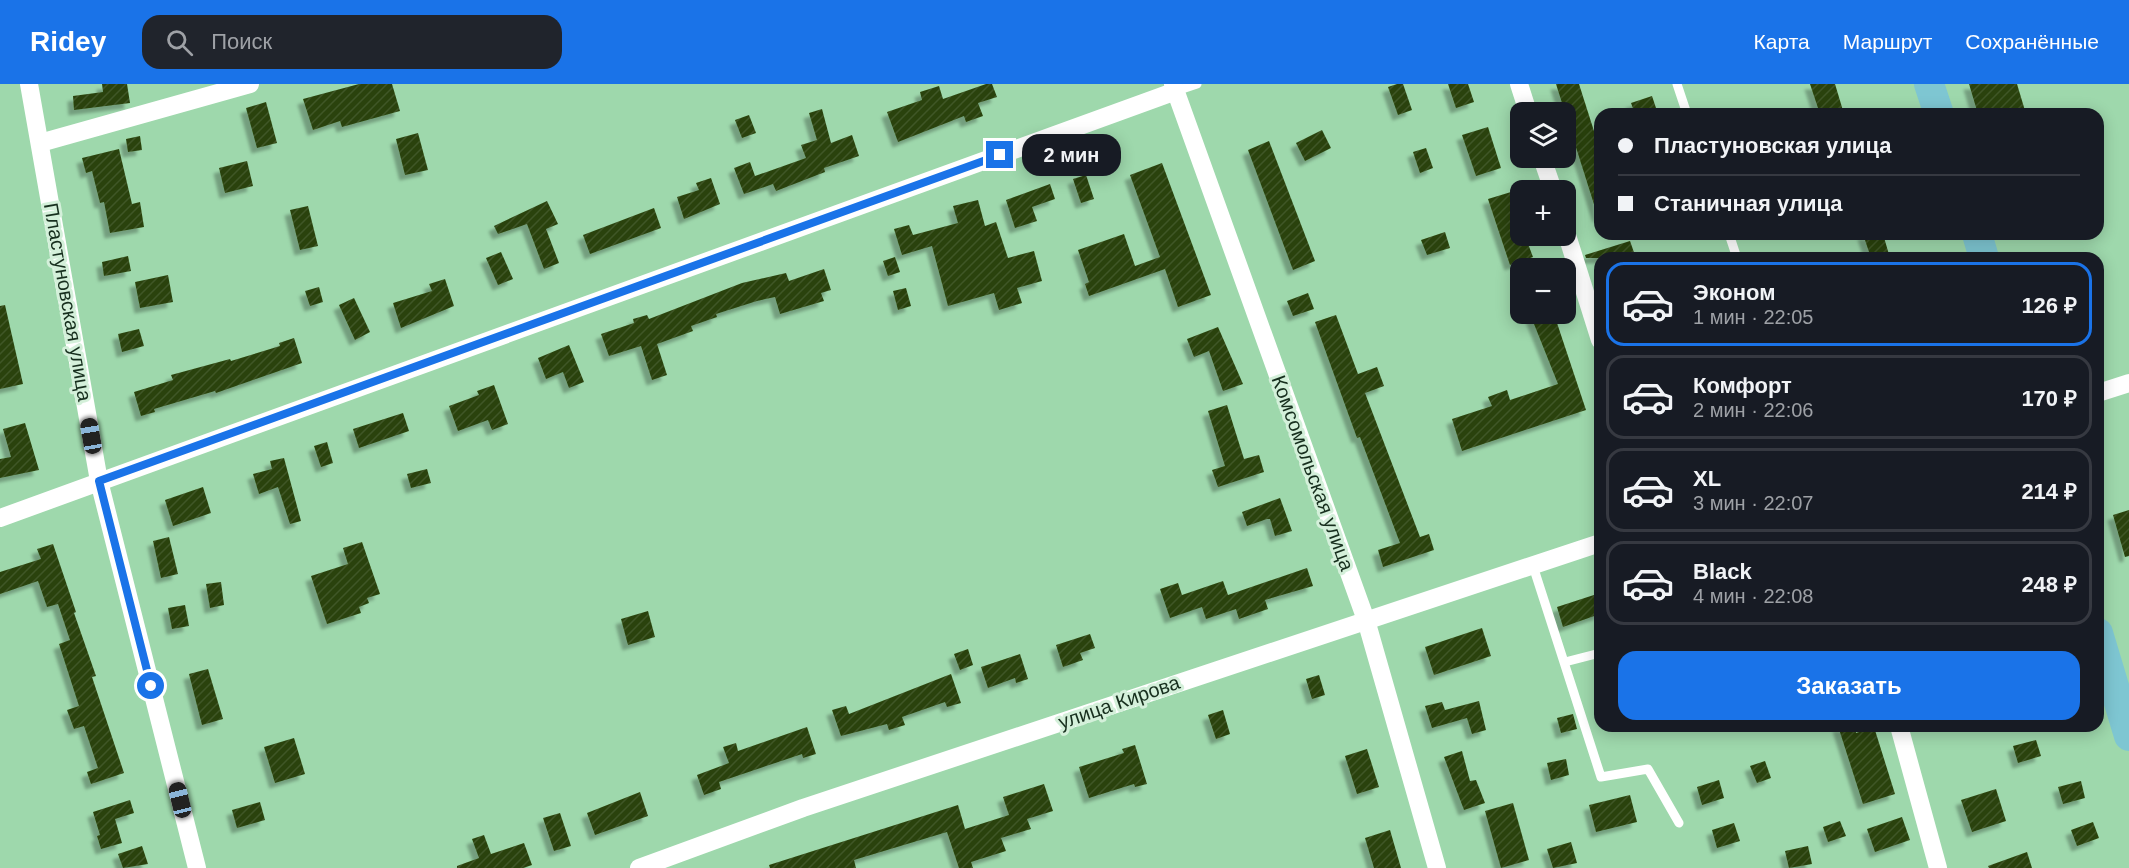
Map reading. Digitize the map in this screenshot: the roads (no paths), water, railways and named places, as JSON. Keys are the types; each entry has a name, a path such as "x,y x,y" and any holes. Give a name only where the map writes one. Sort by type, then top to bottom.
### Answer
{"main road":[{"path":"1929,84 1937,108"},
{"path":"2104,648 2124,699 2129,736"}],"street":[{"name":"Пластуновская улица","path":"29,84 99,481 197,868"},
{"path":"40,143 250,84"},
{"path":"1519,84 1525,102"},
{"path":"0,518 1175,87"},
{"name":"Комсомольская улица","path":"1175,87 1366,620 1437,868"},
{"path":"1570,246 1594,321"},
{"path":"2104,391 2129,383"},
{"name":"улица Кирова","path":"639,868 803,808 1594,545"},
{"path":"1901,732 1938,868"}],"lane":[{"path":"1175,87 1197,84"},
{"path":"1677,84 1685,108"},
{"path":"1533,566 1601,777 1648,769 1679,823"},
{"path":"1565,662 1594,655"}]}
